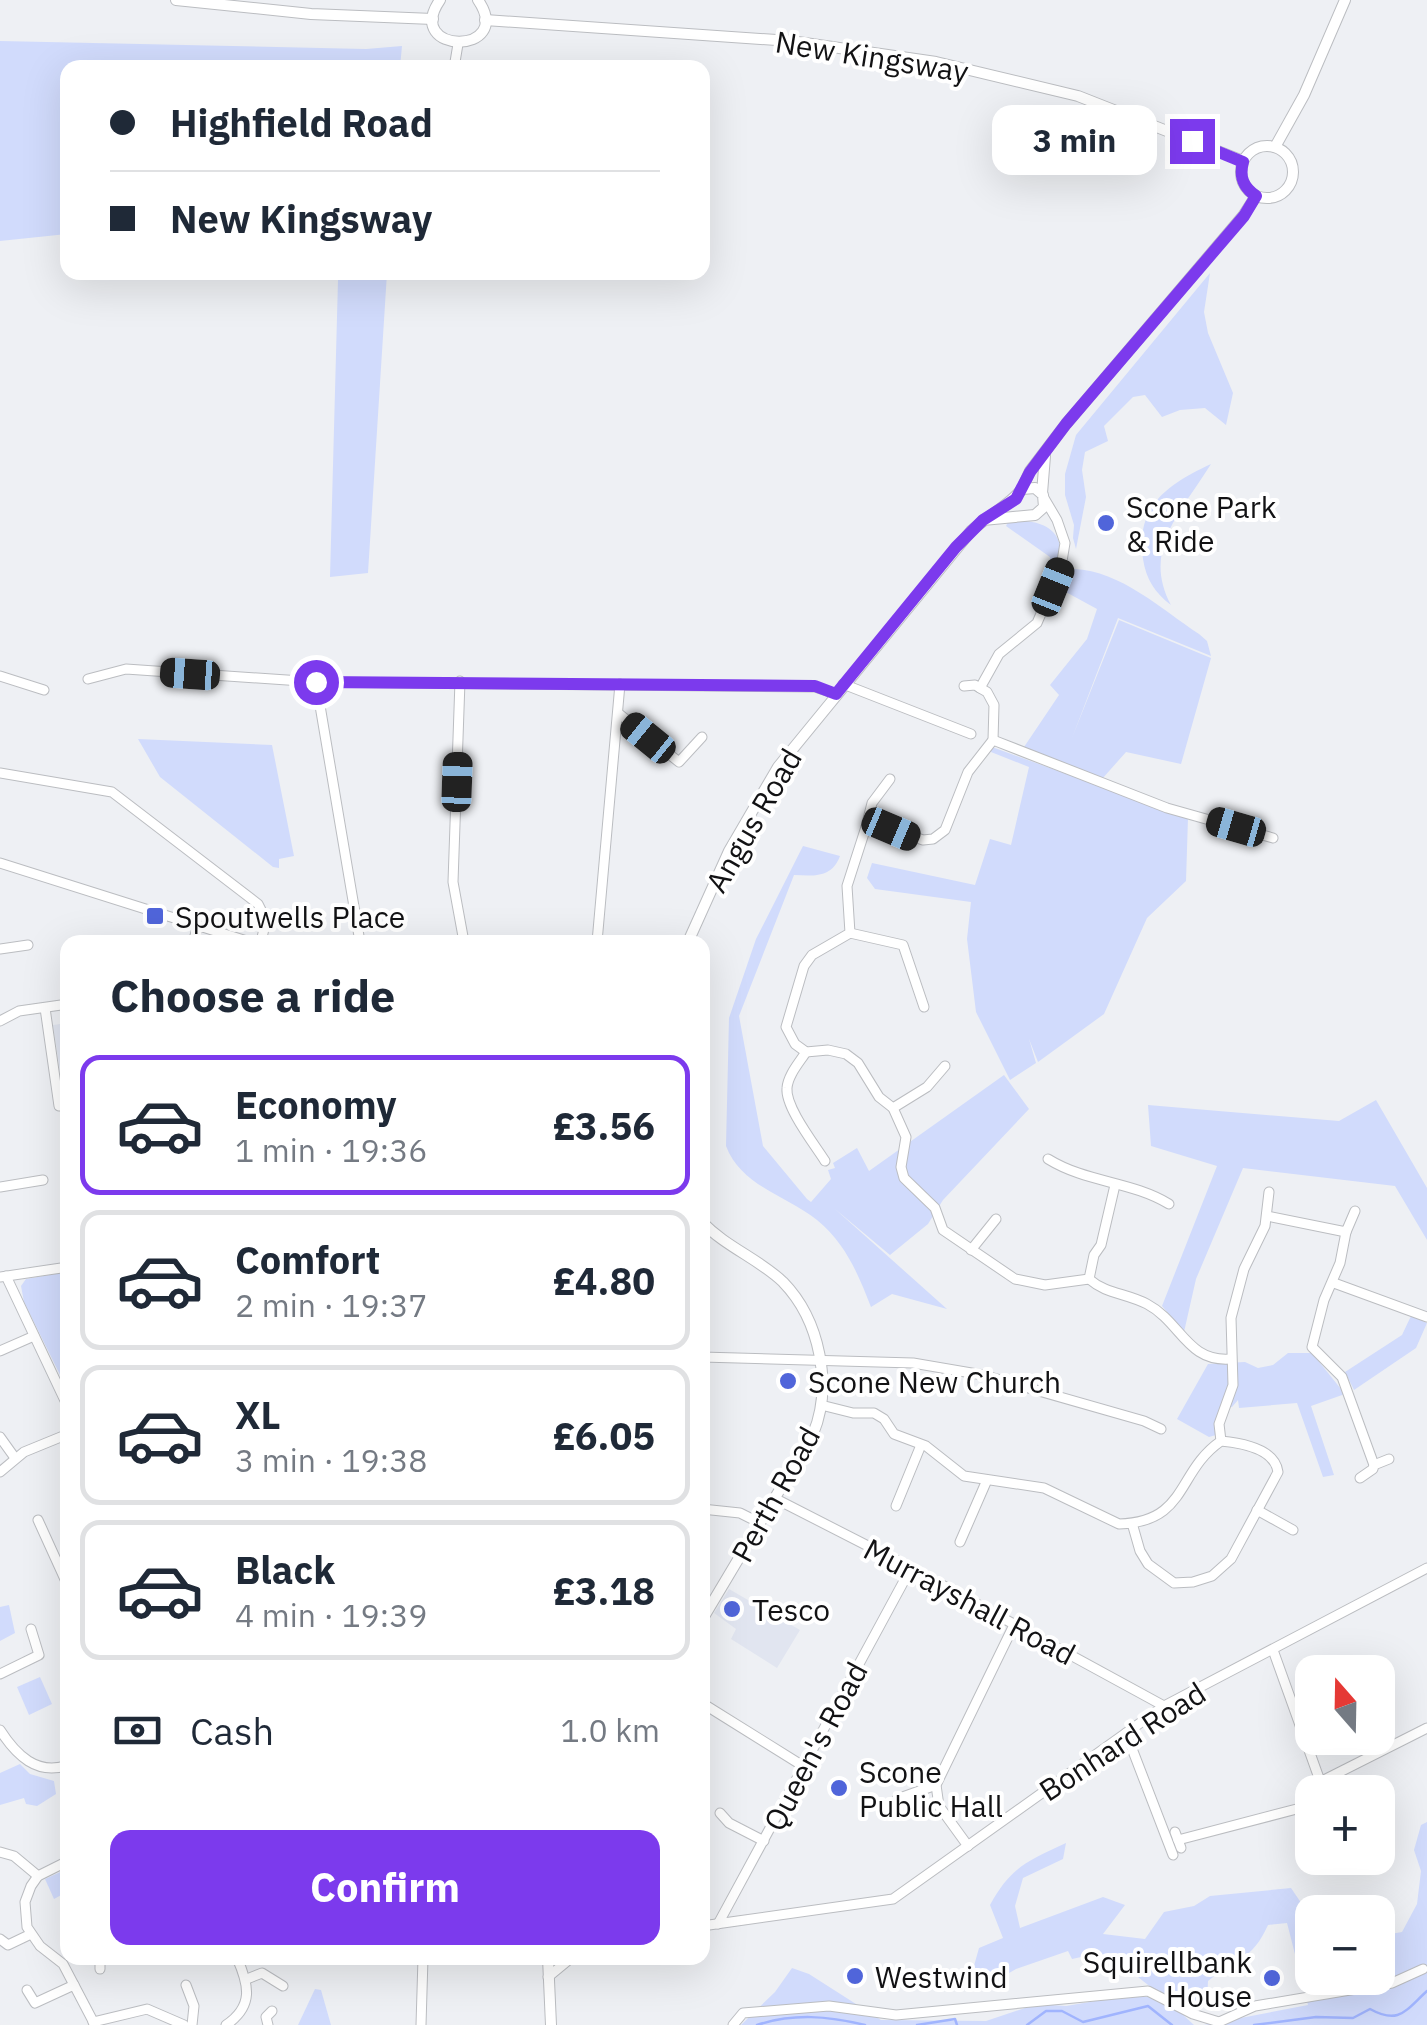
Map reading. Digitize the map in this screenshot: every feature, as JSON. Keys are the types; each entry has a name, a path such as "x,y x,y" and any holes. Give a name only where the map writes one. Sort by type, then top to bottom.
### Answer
{"main road":[{"path":"176,0 311,14 433,18"},
{"path":"440,0 433,18 438,33 458,44 473,40 486,20 478,0"},
{"path":"1275,147 1304,95 1345,0"},
{"name":"New Kingsway","path":"486,20 792,40 936,62 1078,96 1243,162"},
{"path":"1260,146 1275,147 1292,164 1292,181 1281,194 1256,196 1244,185 1243,162 1260,146"},
{"path":"1030,515 1017,508 1030,472 1244,216 1256,196"},
{"path":"983,520 1030,515 1044,506 1043,464 1049,446"},
{"path":"1019,494 1030,487 1043,496"},
{"name":"Angus Road","path":"691,935 764,788 839,689 956,547 983,520 1019,494"},
{"path":"710,1228 784,1283 805,1313 820,1360"},
{"name":"Perth Road","path":"710,1607 813,1434 821,1405 820,1360"},
{"path":"548,1965 551,2025"}],"street":[{"path":"455,60 458,44"},
{"path":"980,688 999,654 1040,617 1064,558 1060,527 1043,496"},
{"path":"1030,515 1050,519 1060,527"},
{"path":"88,679 126,669 316,682 815,686 839,689 971,734"},
{"path":"0,676 44,690"},
{"path":"460,681 453,882 463,935"},
{"path":"316,682 359,935"},
{"path":"598,935 620,684"},
{"path":"866,827 891,829 923,840 934,839 950,823 968,772 993,740 991,697 974,685 964,686"},
{"path":"618,713 679,762 702,736"},
{"path":"993,740 1167,808 1274,838"},
{"path":"0,773 112,792 258,904 266,920 263,935"},
{"path":"850,933 847,886 872,804 890,779"},
{"path":"0,863 227,935"},
{"path":"195,935 198,926"},
{"path":"918,942 903,945 850,933 812,955 804,966 786,1027 795,1044 806,1052 828,1050 846,1054 858,1063 879,1097 893,1108 906,1137 904,1178 935,1208 943,1230 1015,1279 1045,1286 1089,1278"},
{"path":"0,949 28,944"},
{"path":"903,945 924,1007"},
{"path":"0,1021 19,1011 60,1005"},
{"path":"46,1008 59,1106"},
{"path":"806,1052 791,1074 786,1088 788,1101 826,1161"},
{"path":"893,1108 927,1086 945,1066"},
{"path":"806,1157 818,1149"},
{"path":"1048,1160 1073,1174 1150,1192 1170,1204"},
{"path":"0,1187 42,1180"},
{"path":"1089,1278 1115,1185"},
{"path":"1221,1441 1218,1424 1233,1384 1230,1318 1244,1269 1260,1238 1269,1192"},
{"path":"1355,1210 1312,1347 1342,1377 1374,1465"},
{"path":"1266,1216 1346,1232"},
{"path":"971,1250 996,1219"},
{"path":"60,1268 3,1277 60,1391"},
{"path":"1089,1278 1102,1290 1152,1307 1197,1352 1212,1360 1230,1360"},
{"path":"1334,1282 1427,1317"},
{"path":"0,1352 34,1336"},
{"path":"710,1357 913,1363 983,1375 1161,1429"},
{"path":"821,1405 874,1414 884,1419 894,1434 921,1445 964,1476 1044,1488 1119,1524 1132,1524 1164,1511 1178,1499 1195,1464 1221,1441"},
{"path":"0,1436 15,1458"},
{"path":"0,1472 15,1458 60,1438"},
{"path":"1132,1524 1148,1564 1174,1583 1212,1576 1231,1559 1278,1472 1274,1457 1266,1452 1221,1441"},
{"path":"896,1506 921,1445"},
{"path":"1360,1478 1374,1465 1389,1459"},
{"path":"960,1542 986,1480"},
{"name":"Murrayshall Road","path":"776,1499 1164,1706"},
{"path":"710,1510 740,1513 760,1523"},
{"path":"1257,1510 1293,1530"},
{"path":"38,1520 60,1568"},
{"name":"Queen's Road","path":"718,1924 911,1568"},
{"name":"Bonhard Road","path":"710,1925 893,1899 1164,1706 1427,1568"},
{"path":"968,1846 938,1806 936,1786 1014,1625"},
{"path":"0,1674 39,1655 31,1629"},
{"path":"1273,1650 1318,1775"},
{"path":"710,1709 803,1766"},
{"path":"1343,1775 1427,1728"},
{"path":"0,1730 32,1766 46,1769 60,1766"},
{"path":"1126,1733 1177,1844 1295,1810"},
{"path":"897,1799 936,1786"},
{"path":"720,1813 732,1825 764,1841"},
{"path":"0,1852 14,1856 38,1876"},
{"path":"60,1865 38,1876 26,1902 30,1934 60,1962"},
{"path":"0,1939 8,1945 30,1934"},
{"path":"64,1965 94,2023 139,2010 156,2011 170,2022 184,2025"},
{"path":"226,2025 241,2020 249,1997 240,1965"},
{"path":"422,2025 423,1965"},
{"path":"548,1976 562,1965"},
{"path":"733,2025 743,2013 773,2008 829,2006 896,2014 1148,1990 1218,2022 1255,2006 1392,1982 1423,1969"},
{"path":"246,1979 262,1973 283,1986"},
{"path":"27,1990 35,2003 74,1985"},
{"path":"186,1985 194,2006 192,2025"},
{"path":"194,2006 207,2000"},
{"path":"268,2025 266,2017 272,2010"}],"shaded area":[{"path":"0,41 366,49 402,46 401,60 60,60 60,235 0,241"},
{"path":"1210,273 1204,312 1208,333 1233,393 1226,425 1205,408 1180,410 1162,417 1145,395 1133,397 1104,426 1108,441 1085,452 1082,470 1086,497 1076,549 1065,495 1065,474 1076,435"},
{"path":"338,280 387,280 368,573 330,577"},
{"path":"1211,464 1178,515 1163,548 1163,585 1171,605 1146,573 1144,525 1168,489"},
{"path":"1008,522 1047,527 1059,542 1059,561 1049,584 1050,557 1006,526"},
{"path":"1074,569 1108,576 1140,593 1207,641 1211,656 1118,618 1072,738 1119,620 1211,658 1181,764 1126,752 1102,779 1022,750 1059,695 1050,685 1087,639 1097,609 1064,591"},
{"path":"138,739 272,745 294,856 279,859 279,868 273,867 160,777"},
{"path":"992,747 1188,818 1186,881 1147,918 1104,1014 1038,1062 1029,1039 1036,1063 1010,1080 976,1012 967,939 971,902 875,889 867,878 872,863 975,885 990,839 1011,845 1029,767 991,752"},
{"path":"803,846 840,856 827,872 794,875 739,1016 763,1146 807,1199 811,1202 831,1179 828,1170 835,1168 833,1163 857,1148 869,1171 1004,1075 1029,1109 943,1200 928,1224 890,1255 835,1209 947,1309 892,1294 871,1307 850,1260 827,1229 753,1181 733,1160 726,1146 729,1018 756,939"},
{"path":"60,1024 60,1071 53,1025"},
{"path":"1376,1100 1427,1188 1427,1240 1395,1186 1243,1168 1196,1279 1184,1332 1162,1306 1217,1166 1151,1146 1148,1105 1339,1121"},
{"path":"60,1273 60,1375 24,1302 21,1286 26,1279"},
{"path":"1411,1316 1427,1323 1416,1348 1354,1390 1345,1372 1402,1335"},
{"path":"1288,1353 1312,1353 1345,1394 1311,1406 1334,1475 1323,1477 1297,1403 1239,1408 1238,1400 1232,1407 1220,1407 1216,1435 1209,1437 1177,1419 1208,1364 1245,1362 1258,1368 1273,1365"},
{"path":"729,1589 800,1630 777,1668 731,1639 736,1629 714,1613"},
{"path":"9,1605 15,1633 0,1641 0,1607"},
{"path":"40,1677 52,1704 29,1715 17,1687"},
{"path":"20,1764 30,1774 54,1781 56,1794 37,1806 26,1804 24,1798 0,1805 0,1773"},
{"path":"1427,1822 1427,2025 1204,2025 1308,2005 1305,1995 1395,1995 1395,1933 1402,1932 1417,1904 1421,1871 1414,1850 1421,1825"},
{"path":"1066,1843 1063,1859 1023,1878 1015,1906 1020,1928 1103,1897 1125,1905 1103,1934 1145,1939 1164,1912 1194,1906 1210,1896 1291,1888 1296,1895 1295,1954 1287,1923 1268,1925 1249,1953 1208,1981 1207,2003 1169,1997 1136,1975 1119,1957 1095,1954 1072,1959 1068,1951 1016,1969 992,1983 972,1973 979,1948 1003,1938 990,1905 1005,1882 1021,1866"},
{"path":"60,1872 60,1896 54,1899 45,1879"},
{"path":"792,1968 809,1974 881,2020 986,2021 1037,2004 1066,2006 1131,1995 1155,1998 1194,2025 741,2025 775,1992"},
{"path":"315,1989 321,1990 331,2025 298,2025"}],"waterway":[{"path":"1254,2025 1316,2017 1353,2018 1370,2009 1395,2016 1427,1991"},
{"path":"1027,2025 1046,2011 1062,2011 1083,2022 1148,2006 1172,2025"},
{"path":"757,2025 811,2017 865,2025"},
{"path":"917,2025 955,2019 957,2025"}],"place":[{"name":"Scone Park & Ride","path":"1106,523"},
{"name":"Spoutwells Place","path":"155,916"},
{"name":"Scone New Church","path":"788,1381"},
{"name":"Tesco","path":"732,1609"},
{"name":"Scone Public Hall","path":"839,1788"},
{"name":"Westwind","path":"855,1976"},
{"name":"Squirellbank House","path":"1272,1978"}],"route":[{"path":"316,682 815,686 836,694 956,547 983,520 1016,499 1030,472 1066,424 1244,216 1256,196 1241,178 1243,162 1192,141"}]}
